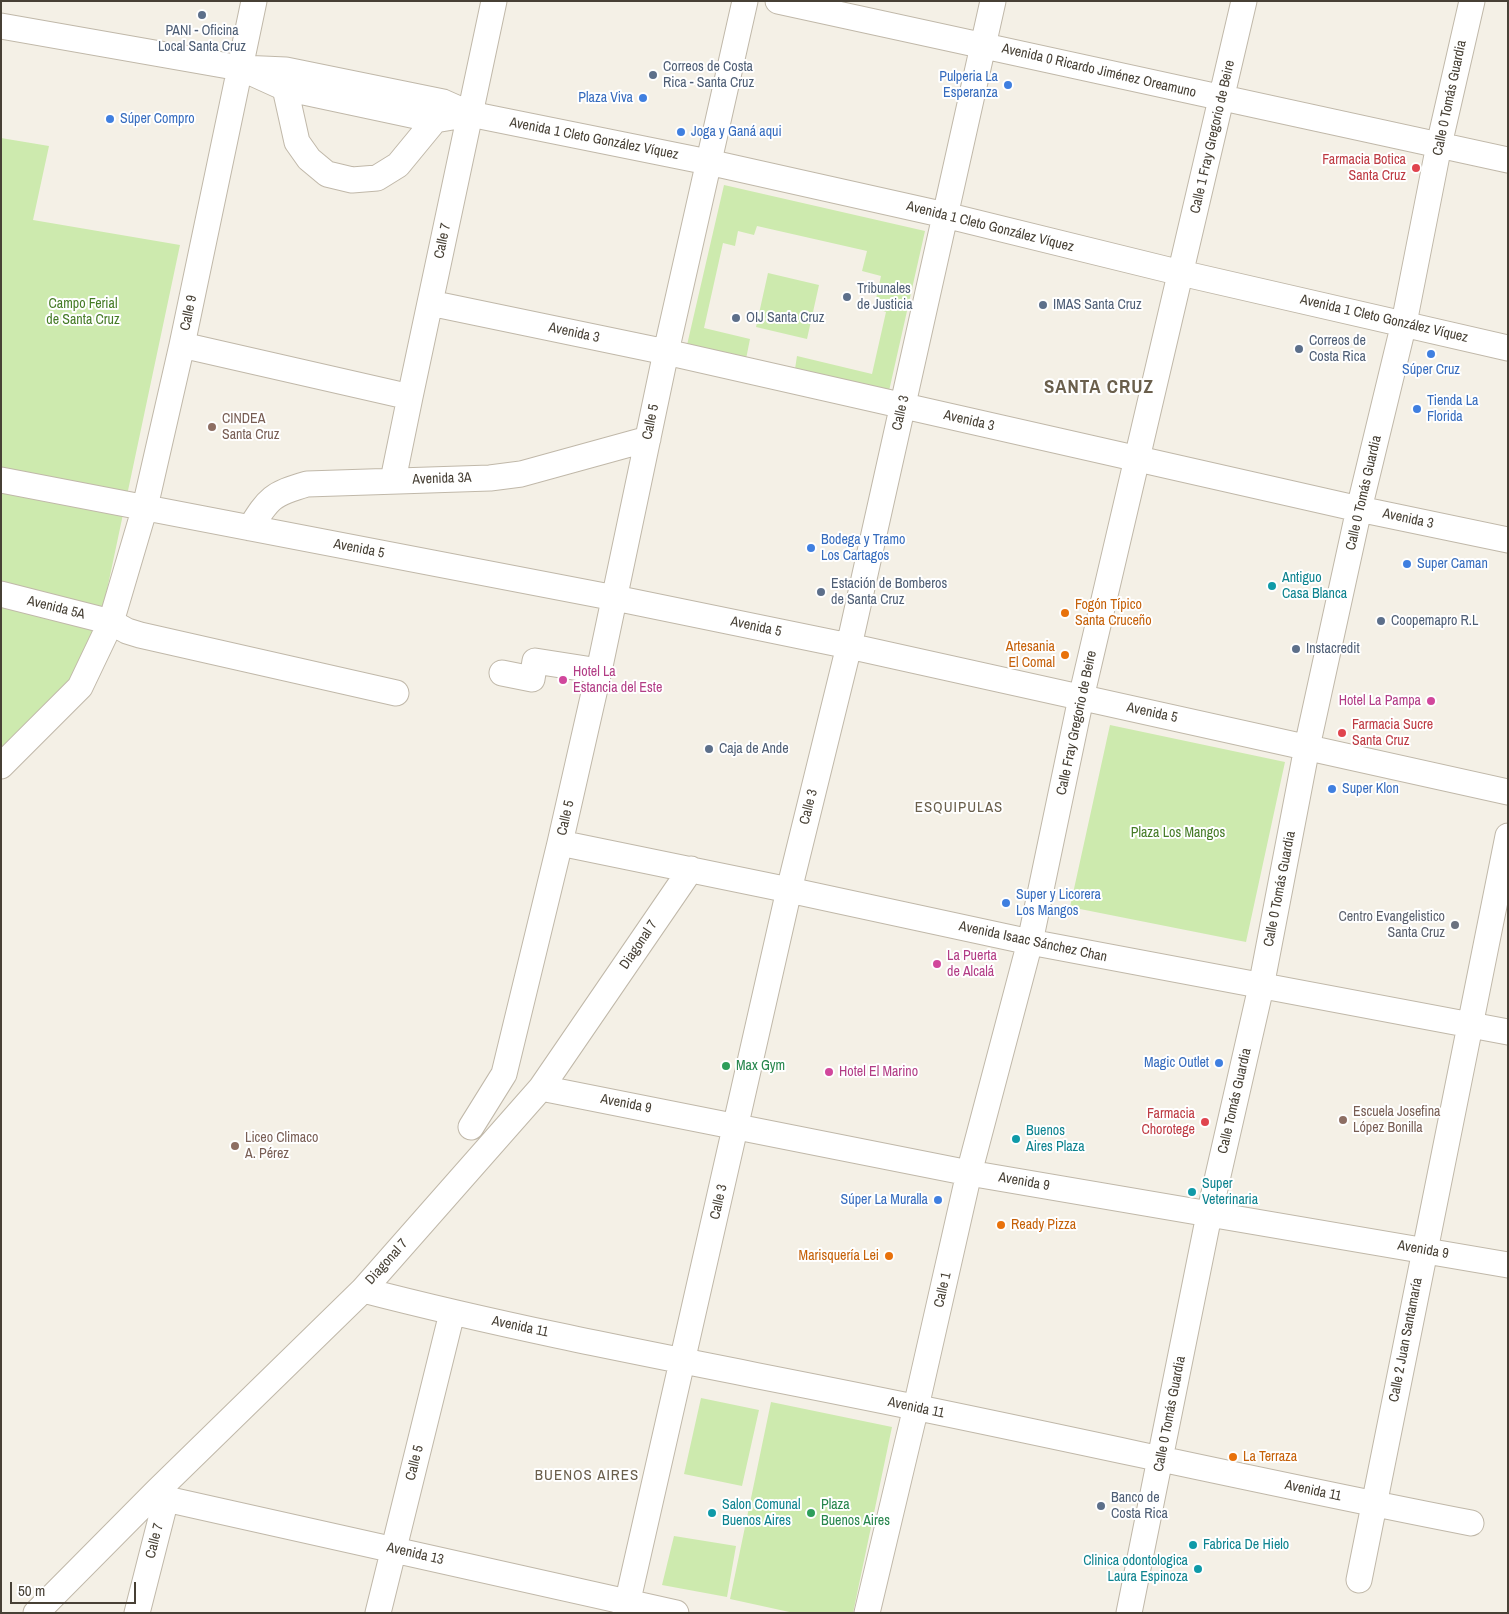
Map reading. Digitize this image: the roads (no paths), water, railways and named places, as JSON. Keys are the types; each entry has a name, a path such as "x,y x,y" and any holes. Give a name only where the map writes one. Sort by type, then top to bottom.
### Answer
{"street":[{"name":"Calle 9","path":"1,766 80,687 111,622 144,506 182,345 254,1"},
{"name":"Calle 7","path":"393,480 494,1"},
{"name":"Calle 5","path":"471,1127 504,1074 560,843 599,671 666,352 745,1"},
{"name":"Avenida 0 Ricardo Jiménez Oreamuno","path":"778,1 1508,160"},
{"name":"Calle 3","path":"626,1607 789,890 848,646 993,1"},
{"name":"Calle 1 Fray Gregorio de Beire","path":"1182,273 1244,1"},
{"name":"Calle 0 Tomás Guardia","path":"1261,987 1307,748 1359,509 1404,324 1439,145 1472,1"},
{"name":"Avenida 1 Cleto González Víquez","path":"1,26 240,68 286,70 444,102 470,114 708,162 945,215 1182,273 1508,348"},
{"name":"Avenida 1 Cleto González Víquez","path":"240,68 285,88 435,120 470,114"},
{"path":"285,88 297,142 309,159 327,174 352,180 377,178 398,166 435,120"},
{"name":"Calle Fray Gregorio de Beire","path":"969,1173 1030,942 1081,698 1182,273"},
{"name":"Avenida 3","path":"430,303 666,352 1138,460 1508,540"},
{"path":"182,345 410,397"},
{"name":"Avenida 3A","path":"250,528 266,503 283,491 307,484 490,478 521,474 648,440"},
{"name":"Avenida 5","path":"1,480 615,598 848,646 1508,792"},
{"name":"Avenida 5A","path":"1,594 111,622 140,635 396,692"},
{"path":"502,673 532,678 535,661 599,671"},
{"name":"Calle 2 Juan Santamaría","path":"1359,1580 1508,836"},
{"name":"Avenida Isaac Sánchez Chan","path":"560,843 691,869 1030,942 1508,1032"},
{"name":"Diagonal 7","path":"36,1613 161,1495 362,1290 541,1088 691,869"},
{"name":"Calle Tomás Guardia","path":"1209,1215 1261,987"},
{"name":"Avenida 9","path":"541,1088 969,1173 1508,1265"},
{"name":"Calle 1","path":"916,1408 969,1173"},
{"name":"Calle 0 Tomás Guardia","path":"1129,1613 1209,1215"},
{"name":"Avenida 11","path":"362,1290 452,1313 1471,1523"},
{"name":"Calle 5","path":"378,1613 452,1313"},
{"path":"867,1613 916,1408"},
{"name":"Calle 7","path":"137,1613 161,1495"},
{"name":"Avenida 13","path":"161,1495 394,1549 626,1607 676,1613"}],"place":[{"name":"PANI - Oficina Local Santa Cruz","path":"202,15"},
{"name":"Correos de Costa Rica - Santa Cruz","path":"653,75"},
{"name":"Pulperia La Esperanza","path":"1008,85"},
{"name":"Plaza Viva","path":"643,98"},
{"name":"Súper Compro","path":"110,119"},
{"name":"Joga y Ganá aqui","path":"681,132"},
{"name":"Farmacia Botica Santa Cruz","path":"1416,168"},
{"name":"Tribunales de Justicia","path":"847,297"},
{"name":"IMAS Santa Cruz","path":"1043,305"},
{"name":"OIJ Santa Cruz","path":"736,318"},
{"name":"Correos de Costa Rica","path":"1299,349"},
{"name":"Súper Cruz","path":"1431,354"},
{"name":"Tienda La Florida","path":"1417,409"},
{"name":"CINDEA Santa Cruz","path":"212,427"},
{"name":"Bodega y Tramo Los Cartagos","path":"811,548"},
{"name":"Super Caman","path":"1407,564"},
{"name":"Antiguo Casa Blanca","path":"1272,586"},
{"name":"Estación de Bomberos de Santa Cruz","path":"821,592"},
{"name":"Fogón Típico Santa Cruceño","path":"1065,613"},
{"name":"Coopemapro R.L","path":"1381,621"},
{"name":"Instacredit","path":"1296,649"},
{"name":"Artesania El Comal","path":"1065,655"},
{"name":"Hotel La Estancia del Este","path":"563,680"},
{"name":"Hotel La Pampa","path":"1431,701"},
{"name":"Farmacia Sucre Santa Cruz","path":"1342,733"},
{"name":"Caja de Ande","path":"709,749"},
{"name":"Super Klon","path":"1332,789"},
{"name":"Super y Licorera Los Mangos","path":"1006,903"},
{"name":"Centro Evangelistico Santa Cruz","path":"1455,925"},
{"name":"La Puerta de Alcalá","path":"937,964"},
{"name":"Magic Outlet","path":"1219,1063"},
{"name":"Max Gym","path":"726,1066"},
{"name":"Hotel El Marino","path":"829,1072"},
{"name":"Escuela Josefina López Bonilla","path":"1343,1120"},
{"name":"Farmacia Chorotege","path":"1205,1122"},
{"name":"Buenos Aires Plaza","path":"1016,1139"},
{"name":"Liceo Climaco A. Pérez","path":"235,1146"},
{"name":"Super Veterinaria","path":"1192,1192"},
{"name":"Súper La Muralla","path":"938,1200"},
{"name":"Ready Pizza","path":"1001,1225"},
{"name":"Marisquería Lei","path":"889,1256"},
{"name":"La Terraza","path":"1233,1457"},
{"name":"Banco de Costa Rica","path":"1101,1506"},
{"name":"Salon Comunal Buenos Aires","path":"712,1513"},
{"name":"Plaza Buenos Aires","path":"811,1513"},
{"name":"Fabrica De Hielo","path":"1193,1545"},
{"name":"Clinica odontologica Laura Espinoza","path":"1198,1569"}],"district":[{"name":"SANTA CRUZ","path":"1099,388"},
{"name":"ESQUIPULAS","path":"959,808"},
{"name":"BUENOS AIRES","path":"587,1476"}],"park label":[{"name":"Campo Ferial de Santa Cruz","path":"83,312"},
{"name":"Plaza Los Mangos","path":"1178,833"}]}
